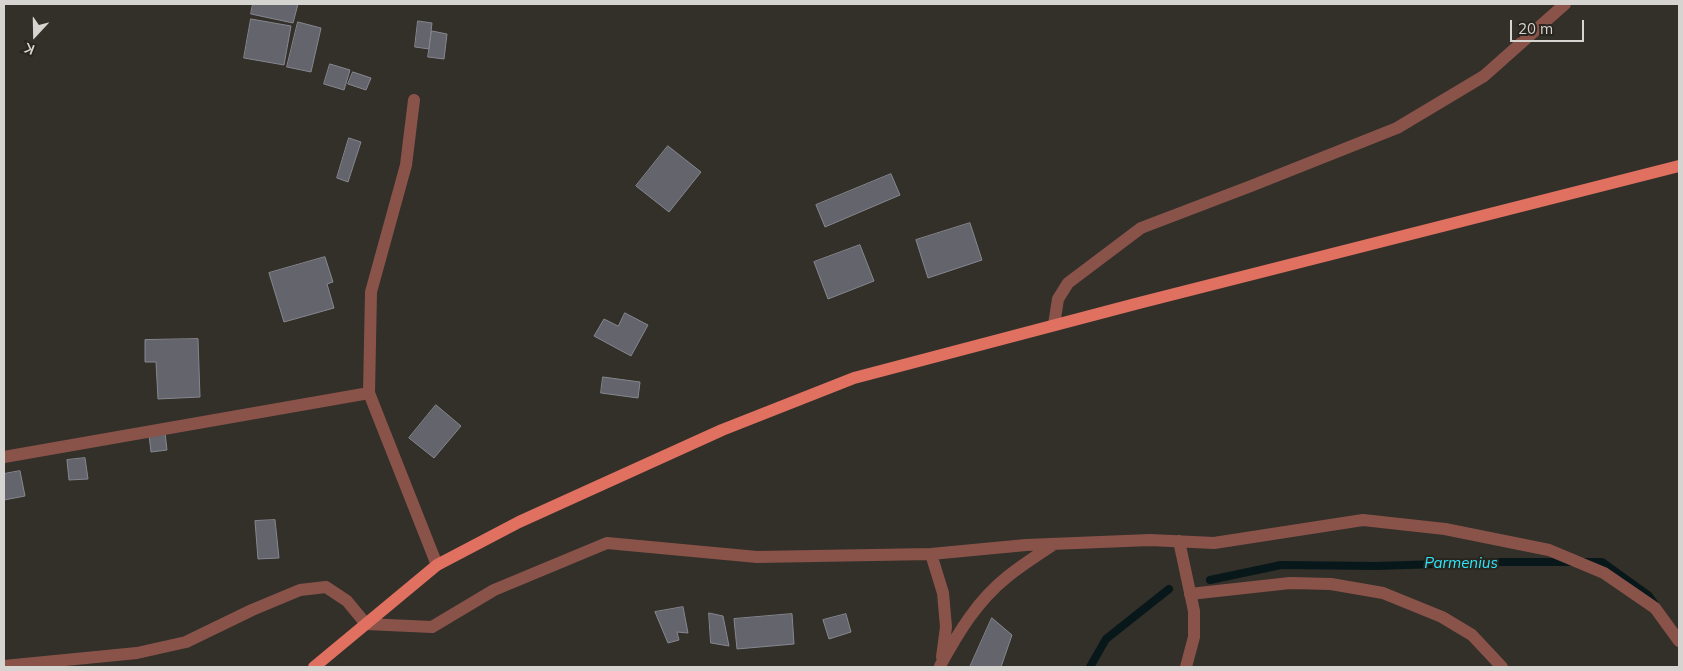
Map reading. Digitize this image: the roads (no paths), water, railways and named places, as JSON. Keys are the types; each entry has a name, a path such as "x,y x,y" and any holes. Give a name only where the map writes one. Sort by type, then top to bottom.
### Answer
{"main road":[{"path":"314,667 437,565 519,522 704,438 854,378 1054,325 1679,166"}],"street":[{"path":"1054,325 1058,299 1068,283 1141,228 1397,128 1484,76 1565,4"},
{"path":"414,100 406,165 371,292 369,393 437,565"},
{"path":"4,457 369,393"},
{"path":"4,666 137,653 186,642 252,610 300,590 326,587 347,601 366,624 432,627 494,590 607,543 757,557 930,554 1026,545 1150,540 1214,543 1363,520 1444,529 1549,550 1604,573 1655,608 1679,641"},
{"path":"1179,541 1194,611 1194,637 1186,667"},
{"path":"940,667 956,636 977,606 1006,578 1054,544"},
{"path":"930,554 944,601 946,627 940,667"},
{"path":"1190,594 1290,583 1331,584 1383,593 1442,617 1472,635 1502,667"}],"waterway":[{"name":"Parmenius","path":"1210,580 1281,565 1376,566 1571,562"},
{"name":"Parmenius","path":"1585,562 1602,562 1648,595 1654,603"},
{"name":"Parmenius","path":"1090,667 1106,639 1169,589"}]}
